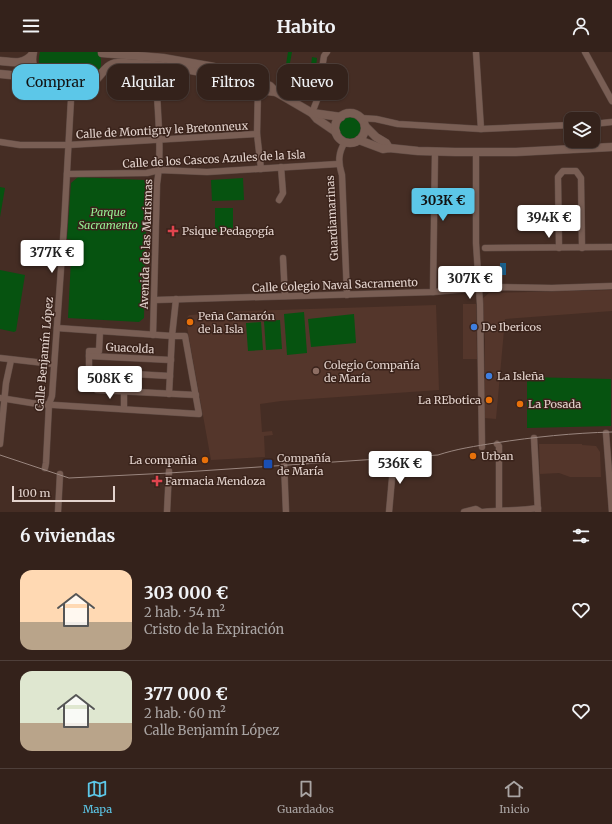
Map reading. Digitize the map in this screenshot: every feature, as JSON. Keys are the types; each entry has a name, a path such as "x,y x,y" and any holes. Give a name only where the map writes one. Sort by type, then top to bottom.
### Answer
{"street":[{"path":"100,75 104,66 102,52 163,58 214,67 270,86 276,92 312,114 336,132 341,140 345,142 350,143 359,140 364,134 365,126"},
{"path":"312,114 317,100 324,56 327,52"},
{"path":"476,52 481,129"},
{"path":"585,52 612,101"},
{"path":"0,61 17,63 25,61 32,53"},
{"path":"32,53 32,64"},
{"path":"114,64 136,64"},
{"path":"100,75 107,68"},
{"path":"0,74 12,75"},
{"path":"269,91 276,92"},
{"name":"Calle Benjamín López","path":"45,468 49,404 52,396 53,364 57,328 71,100"},
{"name":"Avenida de las Marismas","path":"153,335 157,184 159,170 157,100"},
{"path":"257,100 256,134 261,169"},
{"path":"312,114 341,117 352,114 360,118 376,119 398,124 481,129 564,126"},
{"path":"336,132 336,123 341,117"},
{"path":"360,118 365,126 376,137 386,142 389,148"},
{"path":"600,123 612,122"},
{"name":"Calle de Montigny le Bretonneux","path":"0,142 20,145 68,145 256,134"},
{"path":"359,140 383,149 389,148 435,152 516,152 612,147"},
{"name":"Guardiamarinas","path":"345,142 341,149 338,164 342,175 347,295"},
{"path":"433,292 435,152"},
{"path":"476,153 476,243 480,304 482,447"},
{"name":"Calle de los Cascos Azules de la Isla","path":"66,174 146,173 159,170 206,172 338,164"},
{"path":"279,200 282,193 281,167"},
{"path":"559,248 558,177 563,171 576,171 581,178 582,248"},
{"path":"485,248 612,248"},
{"path":"283,258 285,296"},
{"name":"Calle Colegio Naval Sacramento","path":"155,300 433,292 490,287 552,288 612,286"},
{"path":"169,394 172,336 176,299"},
{"path":"3,398 49,404 199,414 185,336 57,328"},
{"path":"100,331 99,351 89,351 89,368 97,372 170,376"},
{"name":"Guacolda","path":"89,356 171,360"},
{"path":"0,358 53,364"},
{"path":"0,444 3,398 11,360"},
{"path":"97,372 97,390 196,395"},
{"path":"124,392 124,408"},
{"path":"606,433 612,512"},
{"path":"464,512 476,509 482,512 499,510 538,510 534,438"},
{"path":"497,444 499,468 499,510"},
{"path":"389,512 394,456"},
{"path":"284,463 286,512"},
{"path":"167,512 170,471"},
{"path":"58,512 60,474"}],"shaded area":[{"path":"612,290 612,311 505,319 496,419 484,418 485,339 482,299 489,293"},
{"path":"463,304 476,304 477,359 463,359"},
{"name":"Colegio Compañía de María","path":"436,305 439,390 281,401 260,404 262,432 272,431 273,435 264,436 265,457 211,460 186,321 188,316 246,311"},
{"path":"539,444 582,444 596,446 600,452 601,477 570,477 559,473 540,474"}],"green space":[{"path":"40,52 99,52 101,66 99,72 99,64 39,64"},
{"path":"288,52 292,52 290,64 286,64"},
{"path":"312,57 317,58 316,64 311,64"},
{"path":"350,117 358,120 361,128 358,136 350,139 342,136 339,128 342,120"},
{"name":"Parque Sacramento","path":"78,177 144,180 147,182 144,318 139,322 68,318 72,240 67,239 71,183"},
{"path":"243,178 244,200 212,201 211,180"},
{"path":"0,187 5,188 0,217"},
{"path":"215,208 233,208 233,232 215,232"},
{"path":"0,270 25,275 16,331 14,332 0,329"},
{"path":"304,312 307,353 287,355 284,314"},
{"path":"354,314 356,343 311,347 308,319"},
{"path":"280,320 282,349 266,350 264,321"},
{"path":"261,322 263,350 248,351 246,323"},
{"path":"527,377 611,379 611,426 527,428"}],"water":[{"path":"500,263 506,263 506,275 500,275"}],"tram line":[{"path":"0,455 69,478 169,473 438,455 466,448 524,439 568,434 612,432"}],"place":[{"name":"Psique Pedagogía","path":"173,231"},
{"name":"Peña Camarón de la Isla","path":"190,322"},
{"name":"De Ibericos","path":"474,327"},
{"name":"Colegio Compañía de María","path":"316,371"},
{"name":"La Isleña","path":"489,376"},
{"name":"La REbotica","path":"489,400"},
{"name":"La Posada","path":"520,404"},
{"name":"Urban","path":"473,456"},
{"name":"La compañia","path":"205,460"},
{"name":"Compañía de María","path":"268,464"},
{"name":"Farmacia Mendoza","path":"157,481"}]}
